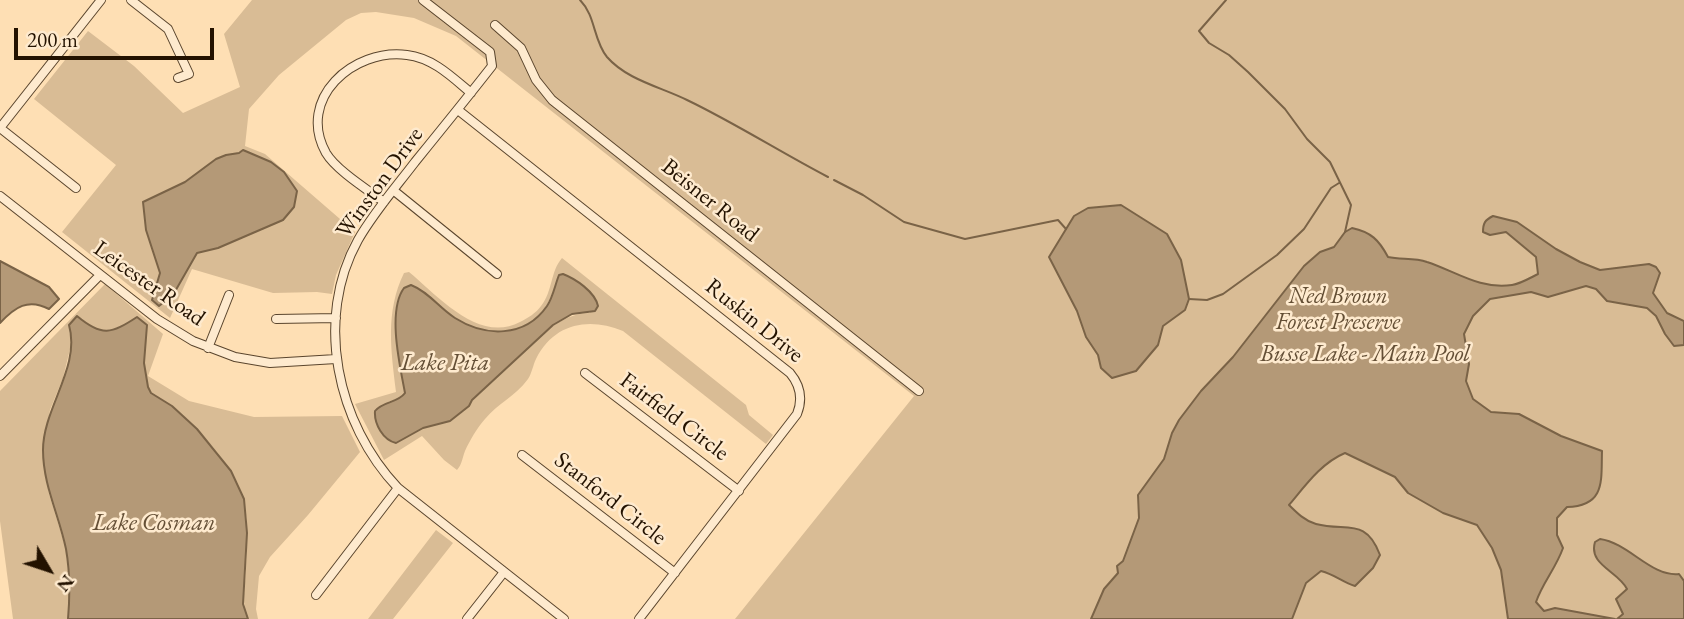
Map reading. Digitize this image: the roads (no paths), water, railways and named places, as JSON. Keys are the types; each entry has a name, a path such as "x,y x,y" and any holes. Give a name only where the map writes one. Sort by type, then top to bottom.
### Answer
{"street":[{"path":"76,188 0,128 101,0"},
{"path":"131,0 168,29 189,74 178,78"},
{"name":"Winston Drive","path":"424,0 490,52 492,66 393,190 358,240 341,290 336,318 336,359 344,395 351,417 377,464 398,488 564,619"},
{"name":"Beisner Road","path":"495,25 521,48 536,80 552,100 919,391"},
{"path":"384,202 333,162 322,143 316,119 332,85 351,67 372,58 406,55 435,65 471,93"},
{"name":"Ruskin Drive","path":"458,110 790,373 797,382 801,405 797,414 639,619"},
{"path":"393,190 497,274"},
{"name":"Leicester Road","path":"0,195 177,332 208,348 235,357 270,363 336,359"},
{"path":"0,376 100,275"},
{"path":"208,348 229,295"},
{"path":"275,319 336,318"},
{"name":"Fairfield Circle","path":"585,373 739,491"},
{"name":"Stanford Circle","path":"522,455 675,573"},
{"path":"316,594 398,488"},
{"path":"467,619 504,572"}],"water":[{"path":"243,150 271,162 284,172 297,191 294,207 283,220 218,248 197,253 173,295 159,306 152,300 160,273 146,230 143,202 185,182 216,159"},
{"path":"1121,205 1167,234 1181,260 1189,299 1185,310 1163,326 1158,345 1136,371 1112,378 1101,368 1098,355 1086,337 1077,311 1049,257 1074,216 1088,208"},
{"name":"Busse Lake - Main Pool","path":"1493,216 1517,222 1556,249 1600,270 1649,264 1656,267 1660,273 1653,293 1667,313 1684,321 1684,345 1674,346 1656,316 1647,308 1607,301 1596,289 1586,286 1548,297 1531,292 1490,299 1473,316 1464,334 1469,364 1466,381 1473,399 1491,412 1519,414 1561,436 1602,451 1601,481 1595,496 1589,502 1567,507 1557,518 1557,535 1563,548 1536,602 1544,611 1555,608 1615,619 1508,619 1501,570 1492,548 1477,525 1443,513 1408,493 1395,477 1345,453 1321,469 1289,505 1312,523 1354,528 1368,535 1375,543 1380,555 1373,568 1355,586 1321,571 1306,583 1292,619 1091,619 1104,589 1118,573 1117,566 1123,561 1139,518 1138,495 1164,459 1179,420 1201,391 1233,357 1304,266 1320,252 1334,247 1345,232 1352,228 1374,238 1388,257 1422,260 1489,285 1512,285 1538,274 1536,257 1506,232 1490,235 1483,232 1485,222"},
{"path":"0,261 49,287 59,299 49,309 35,304 22,306 0,323"},
{"name":"Lake Pita","path":"563,274 589,291 598,306 595,311 572,314 553,325 450,421 423,428 396,443 383,435 376,421 375,411 405,393 396,324 396,310 404,288 411,285 417,288 449,314 467,324 479,329 504,331 528,324 538,316 547,306 559,275"},
{"name":"Lake Cosman","path":"77,316 93,327 107,331 137,317 147,325 144,363 151,393 172,406 197,429 231,471 244,499 247,533 243,604 248,619 68,619 67,558 46,475 43,450 49,419 70,356 69,325"},
{"path":"1600,539 1621,547 1659,570 1679,574 1684,581 1684,619 1617,619 1623,614 1616,599 1627,589 1596,557 1595,542"}],"waterway":[{"path":"580,0 589,13 602,50 624,72 705,109 828,177"},
{"path":"1226,0 1199,31 1209,43 1229,55 1248,72 1285,109 1307,139 1330,162 1351,205 1345,232"},
{"path":"834,180 904,222 965,239 1058,220 1066,229"},
{"path":"1189,299 1207,300 1223,294 1277,255 1304,229 1331,188 1339,183"}],"park label":[{"name":"Ned Brown Forest Preserve","path":"1338,310"}]}
